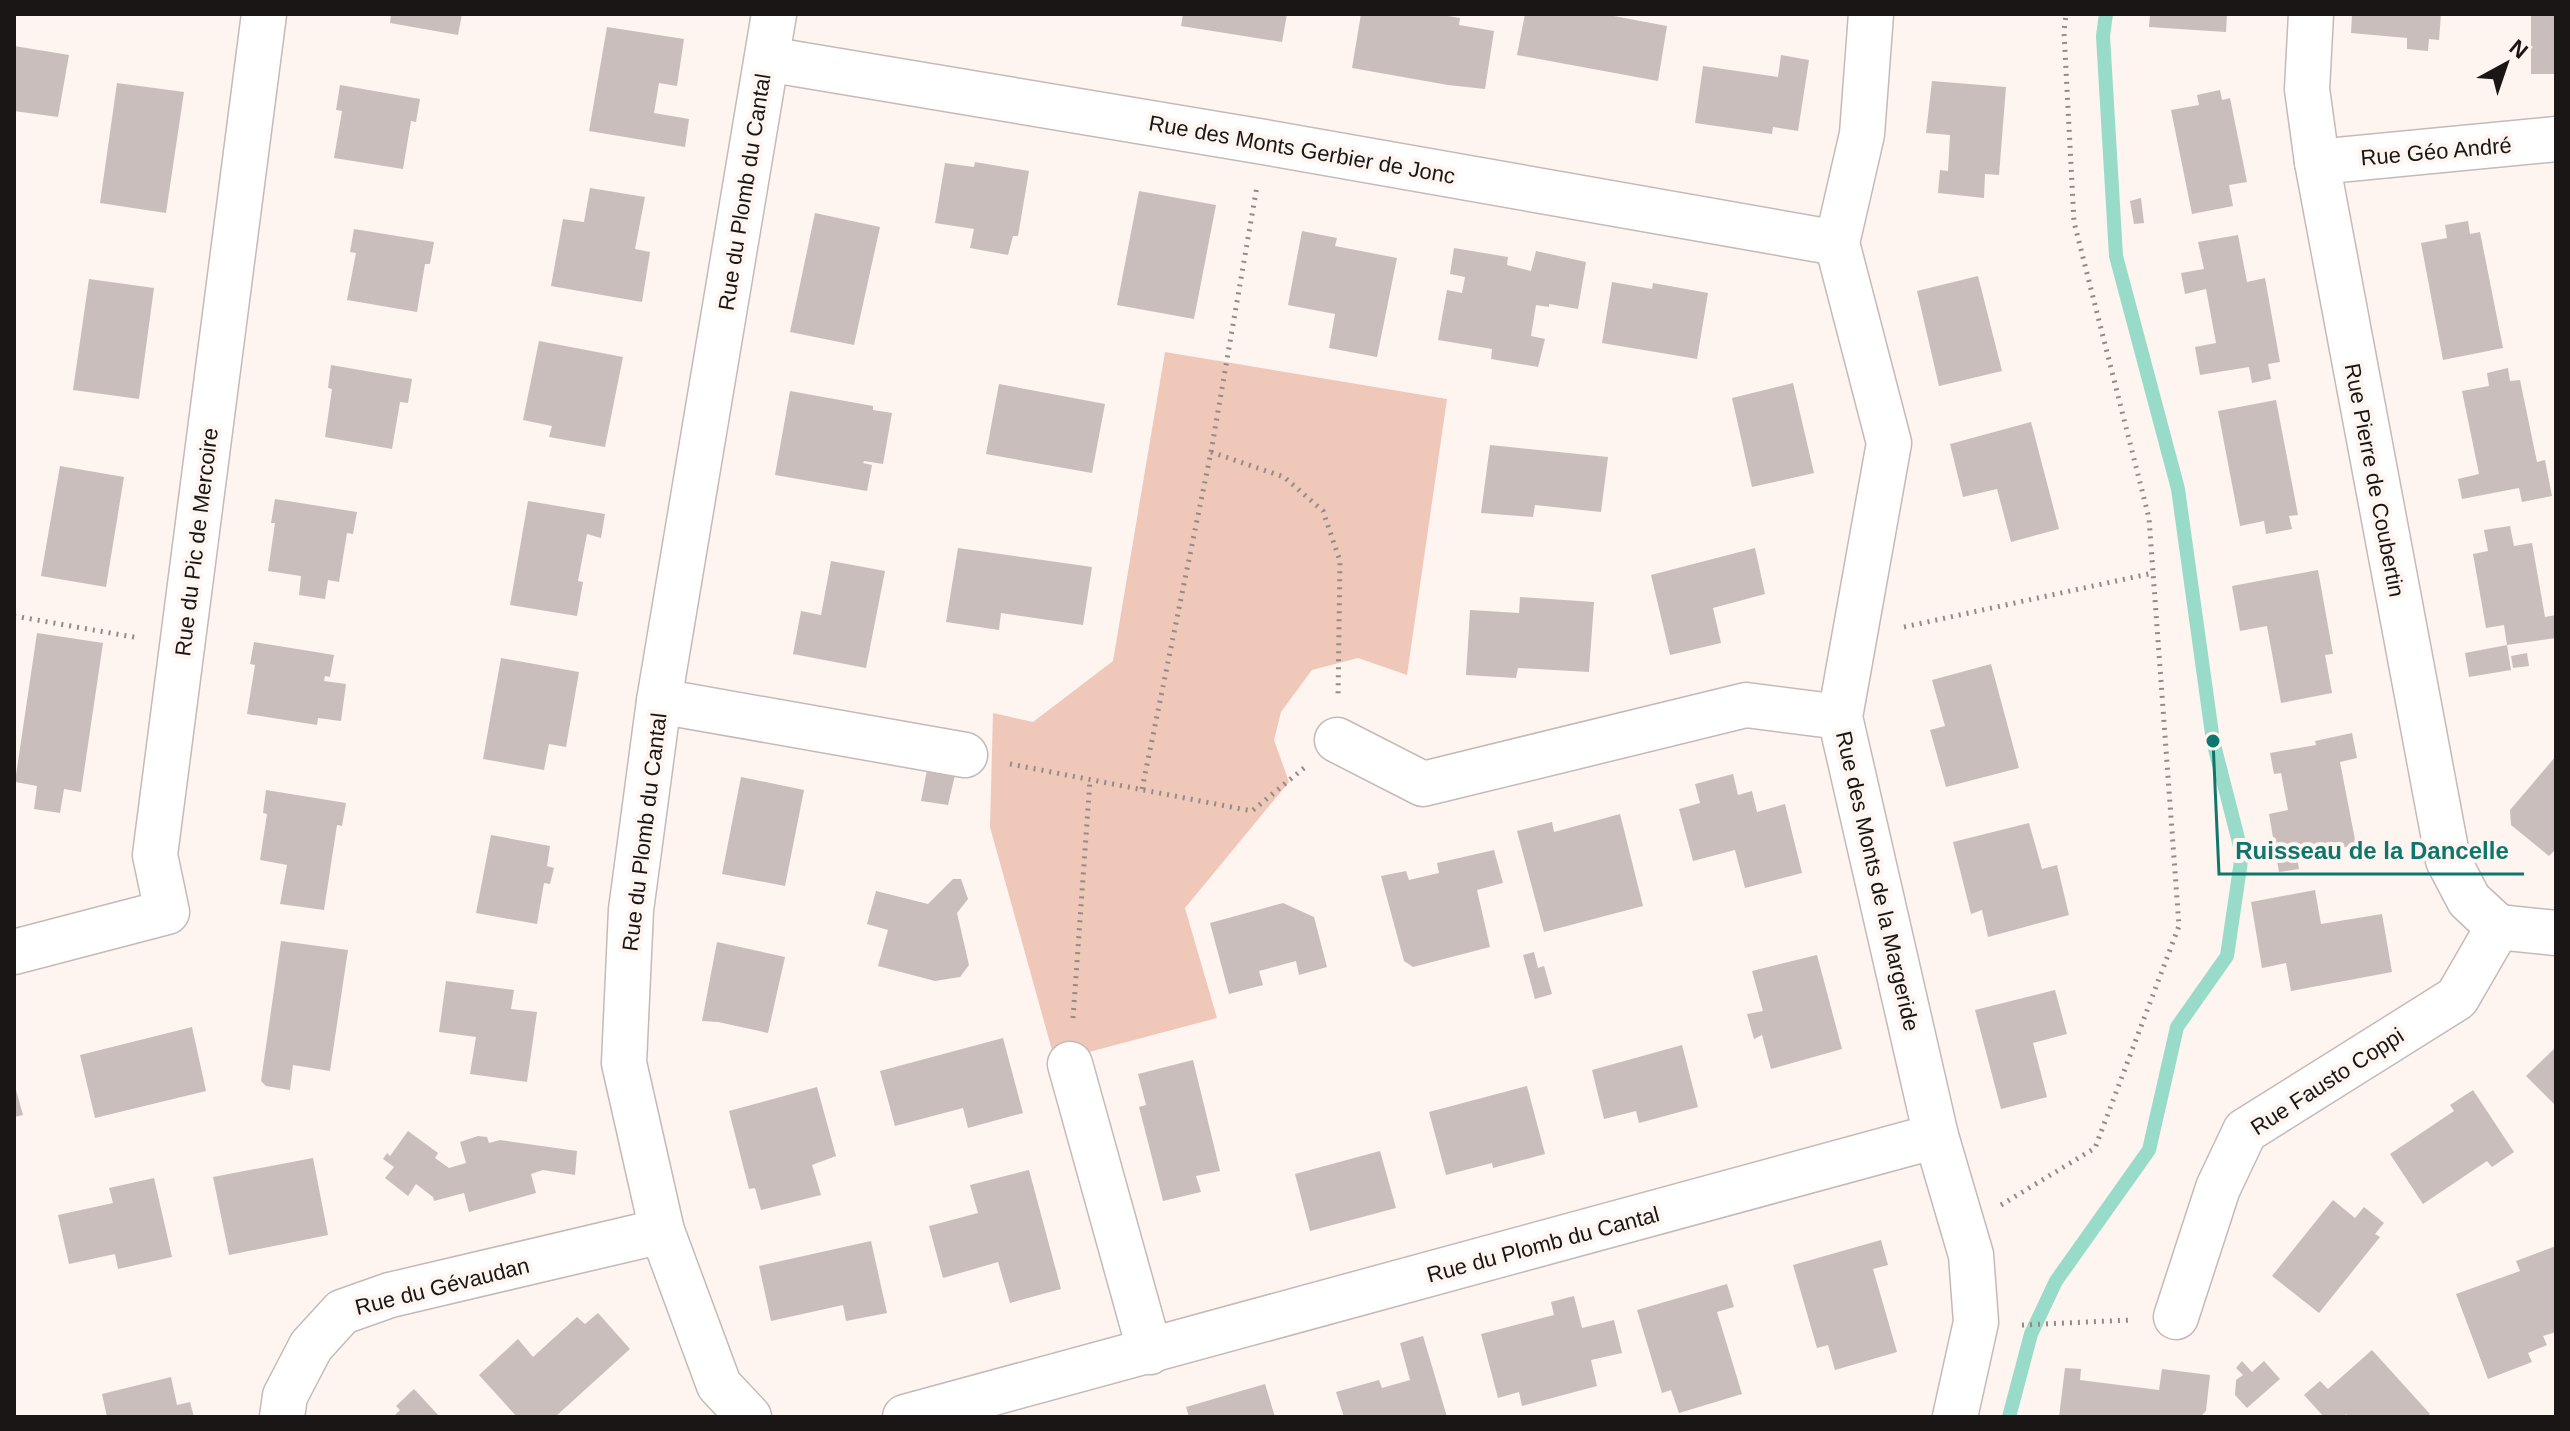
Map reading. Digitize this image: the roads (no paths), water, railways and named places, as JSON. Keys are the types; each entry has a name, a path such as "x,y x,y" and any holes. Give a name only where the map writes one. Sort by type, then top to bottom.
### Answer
{"street":[{"name":"Rue du Plomb du Cantal","path":"749,1417 719,1385 662,1231 624,1063 631,910 659,701 774,14"},
{"name":"Rue des Monts de la Margeride","path":"1871,14 1862,134 1837,243 1889,443 1840,717 1936,1136 1971,1255 1976,1322 1955,1417"},
{"name":"Rue Pierre de Coubertin","path":"2311,14 2307,89 2317,162 2448,860 2469,900 2498,927"},
{"name":"Rue du Pic de Mercoire","path":"14,952 167,912 155,855 260,15"},
{"name":"Rue des Monts Gerbier de Jonc","path":"767,59 1264,142 1837,243"},
{"name":"Rue Géo André","path":"2317,162 2556,139"},
{"name":"Rue du Plomb du Cantal","path":"659,701 965,755"},
{"path":"1337,740 1423,784 1746,705 1840,717"},
{"path":"2498,927 2556,933"},
{"name":"Rue Fausto Coppi","path":"2176,1317 2218,1188 2245,1131 2457,998 2498,927"},
{"path":"1070,1064 1150,1352"},
{"name":"Rue du Plomb du Cantal","path":"905,1417 1936,1136"},
{"name":"Rue du Gévaudan","path":"282,1417 285,1396 311,1346 342,1312 390,1295 662,1231"}],"waterway":[{"path":"2009,1417 2031,1334 2056,1281 2149,1150 2177,1027 2227,956 2242,854 2213,741 2178,489 2116,256 2103,36 2106,14"}],"place":[{"name":"Ruisseau de la Dancelle","path":"2213,741"}]}
